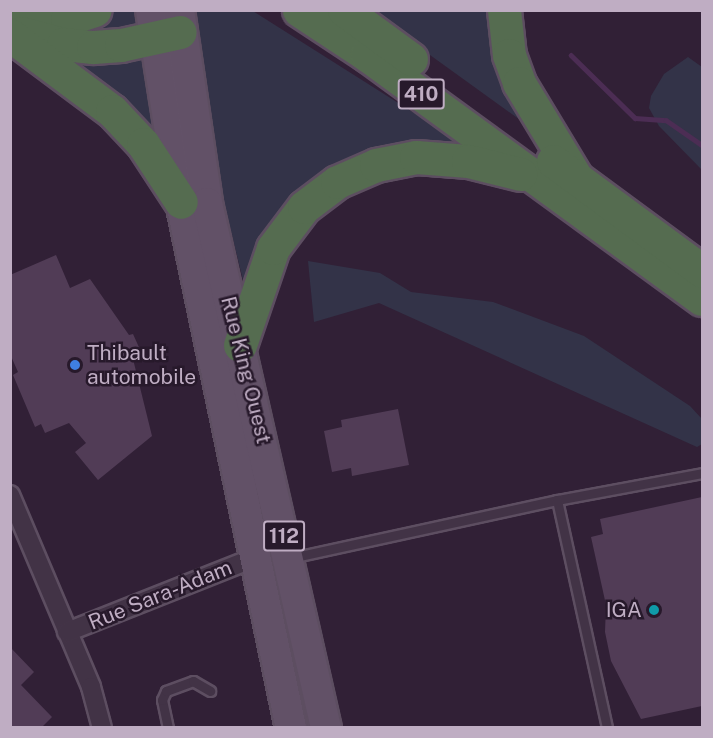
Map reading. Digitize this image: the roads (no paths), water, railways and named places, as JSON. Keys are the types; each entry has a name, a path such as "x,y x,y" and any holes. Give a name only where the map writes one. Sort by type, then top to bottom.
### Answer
{"highway":[{"path":"26,10 67,19 95,10"},
{"name":"410","path":"299,10 541,180 702,299"},
{"name":"410","path":"344,10 702,271"},
{"path":"504,10 508,47 519,83 576,178"},
{"path":"10,30 63,44 121,45 166,23"},
{"path":"10,35 112,111 144,144 181,202"},
{"path":"240,345 260,278 278,239 304,207 346,177 386,162 426,157 468,161 541,180"}],"main road":[{"name":"Rue King Ouest","path":"166,23 181,202 291,728"},
{"name":"Rue King Ouest","path":"166,23 326,728"}],"street":[{"path":"10,495 91,687 102,728"},
{"name":"Rue Sara-Adam","path":"67,632 254,558"}],"lane":[{"path":"289,558 557,500 702,473"},
{"path":"557,500 607,728"},
{"path":"168,728 162,700 166,691 199,681 210,691"}],"waterway":[{"path":"571,55 635,118 666,120 702,145"}],"place":[{"name":"Thibault automobile","path":"75,365"},
{"name":"IGA","path":"654,610"}]}
